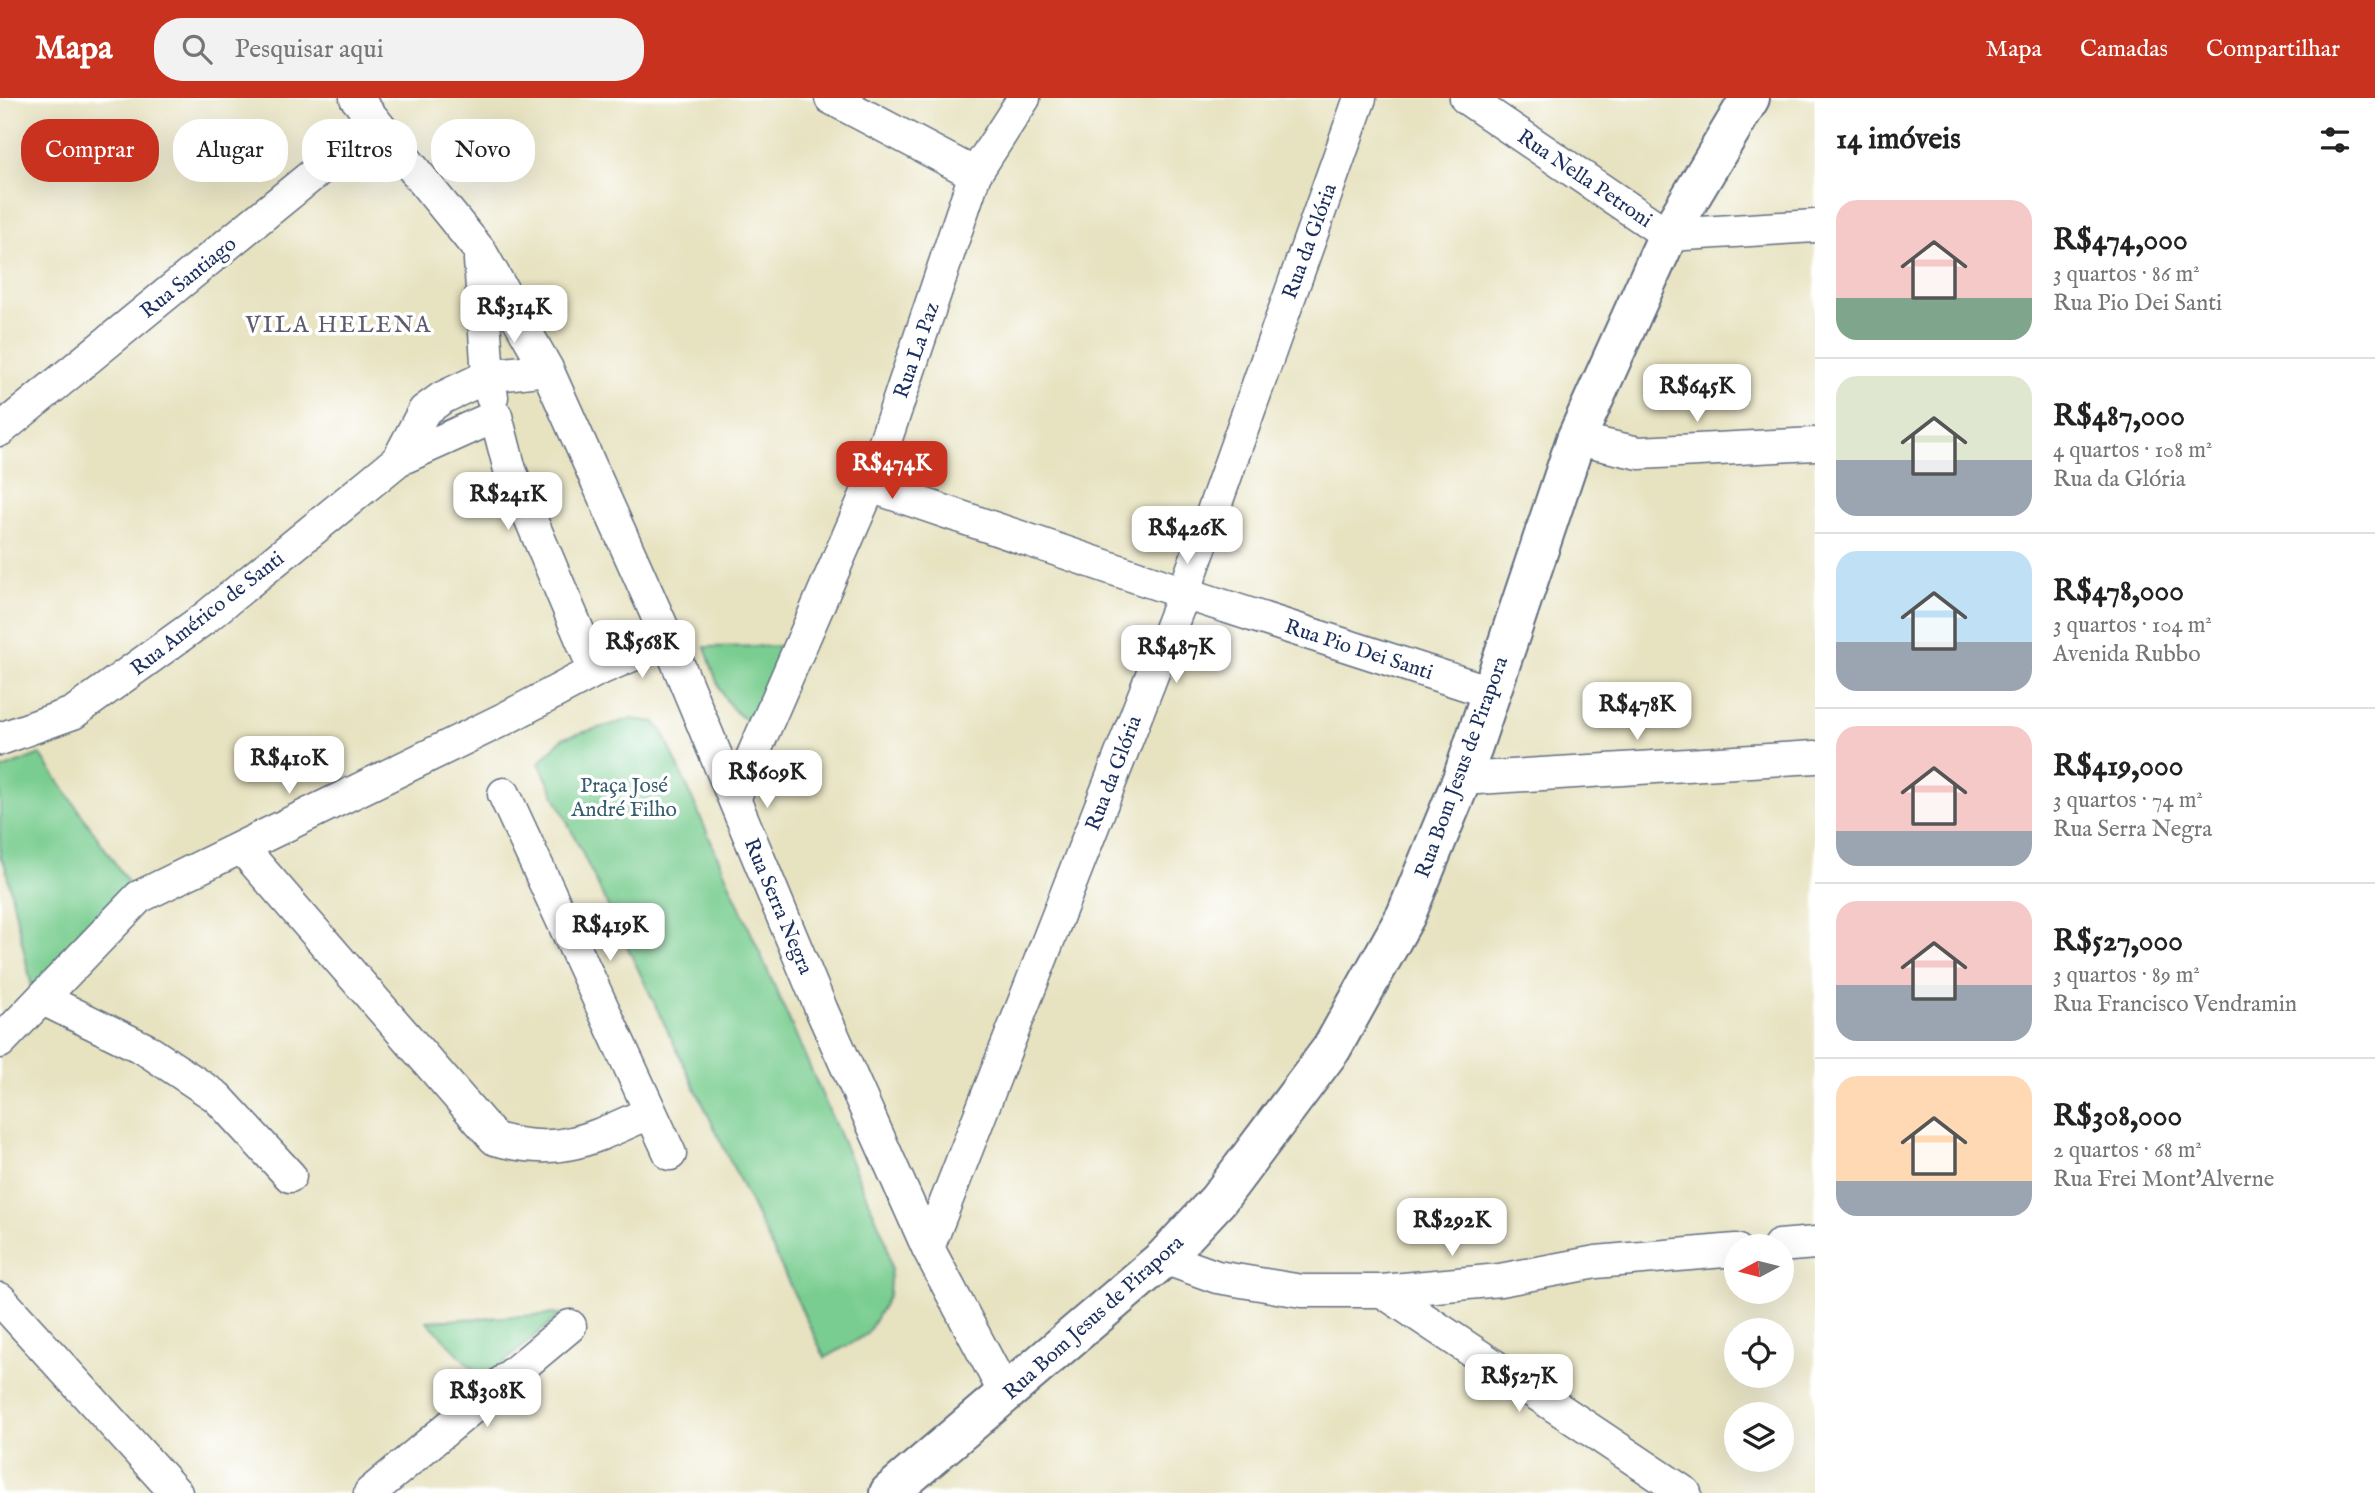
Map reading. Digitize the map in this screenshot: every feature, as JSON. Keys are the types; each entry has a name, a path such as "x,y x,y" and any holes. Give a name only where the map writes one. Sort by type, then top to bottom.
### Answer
{"street":[{"name":"Rua Serra Negra","path":"356,98 373,119"},
{"path":"831,98 975,174"},
{"name":"Rua La Paz","path":"734,799 870,486 975,174 1024,98"},
{"name":"Rua da Glória","path":"928,1248 1184,593 1360,98"},
{"name":"Rua Nella Petroni","path":"1466,98 1668,235"},
{"name":"Rua Bom Jesus de Pirapora","path":"888,1493 1164,1258 1218,1199 1332,1048 1406,915 1462,779 1576,439 1668,235 1750,98"},
{"name":"Rua Serra Negra","path":"417,173 480,251 547,369 668,640 822,1011 928,1248 1006,1395"},
{"name":"Rua Santiago","path":"0,430 304,182"},
{"path":"1668,235 1815,226"},
{"path":"480,251 488,376 510,470 595,671"},
{"path":"398,460 424,411 442,398 488,376 547,369"},
{"path":"398,460 496,416"},
{"path":"1576,439 1639,453 1815,444"},
{"name":"Rua Américo de Santi","path":"0,739 74,713 205,618 398,460"},
{"name":"Rua Pio Dei Santi","path":"870,486 1184,593 1490,692"},
{"path":"0,1042 139,897 506,718 595,671 668,640"},
{"path":"1462,779 1815,758"},
{"path":"504,793 670,1154"},
{"path":"242,848 495,1139 529,1148 564,1146 649,1113"},
{"path":"43,999 145,1049 218,1097 290,1176"},
{"path":"1794,1245 1815,1243"},
{"path":"1164,1258 1217,1277 1302,1291 1382,1291 1500,1280 1596,1262 1724,1251"},
{"path":"1382,1291 1685,1493"},
{"path":"0,1299 176,1493"},
{"path":"370,1493 570,1326"}],"green space":[{"path":"794,646 762,716 749,721 732,708 726,699 705,647"},
{"name":"Praça José André Filho","path":"631,719 655,722 664,734 886,1241 891,1267 889,1295 867,1334 825,1358 539,763 563,738"},
{"path":"40,754 132,888 34,997 5,865 0,857 0,770"},
{"path":"561,1314 483,1380 427,1321"}],"district":[{"name":"VILA HELENA","path":"339,324"}]}
